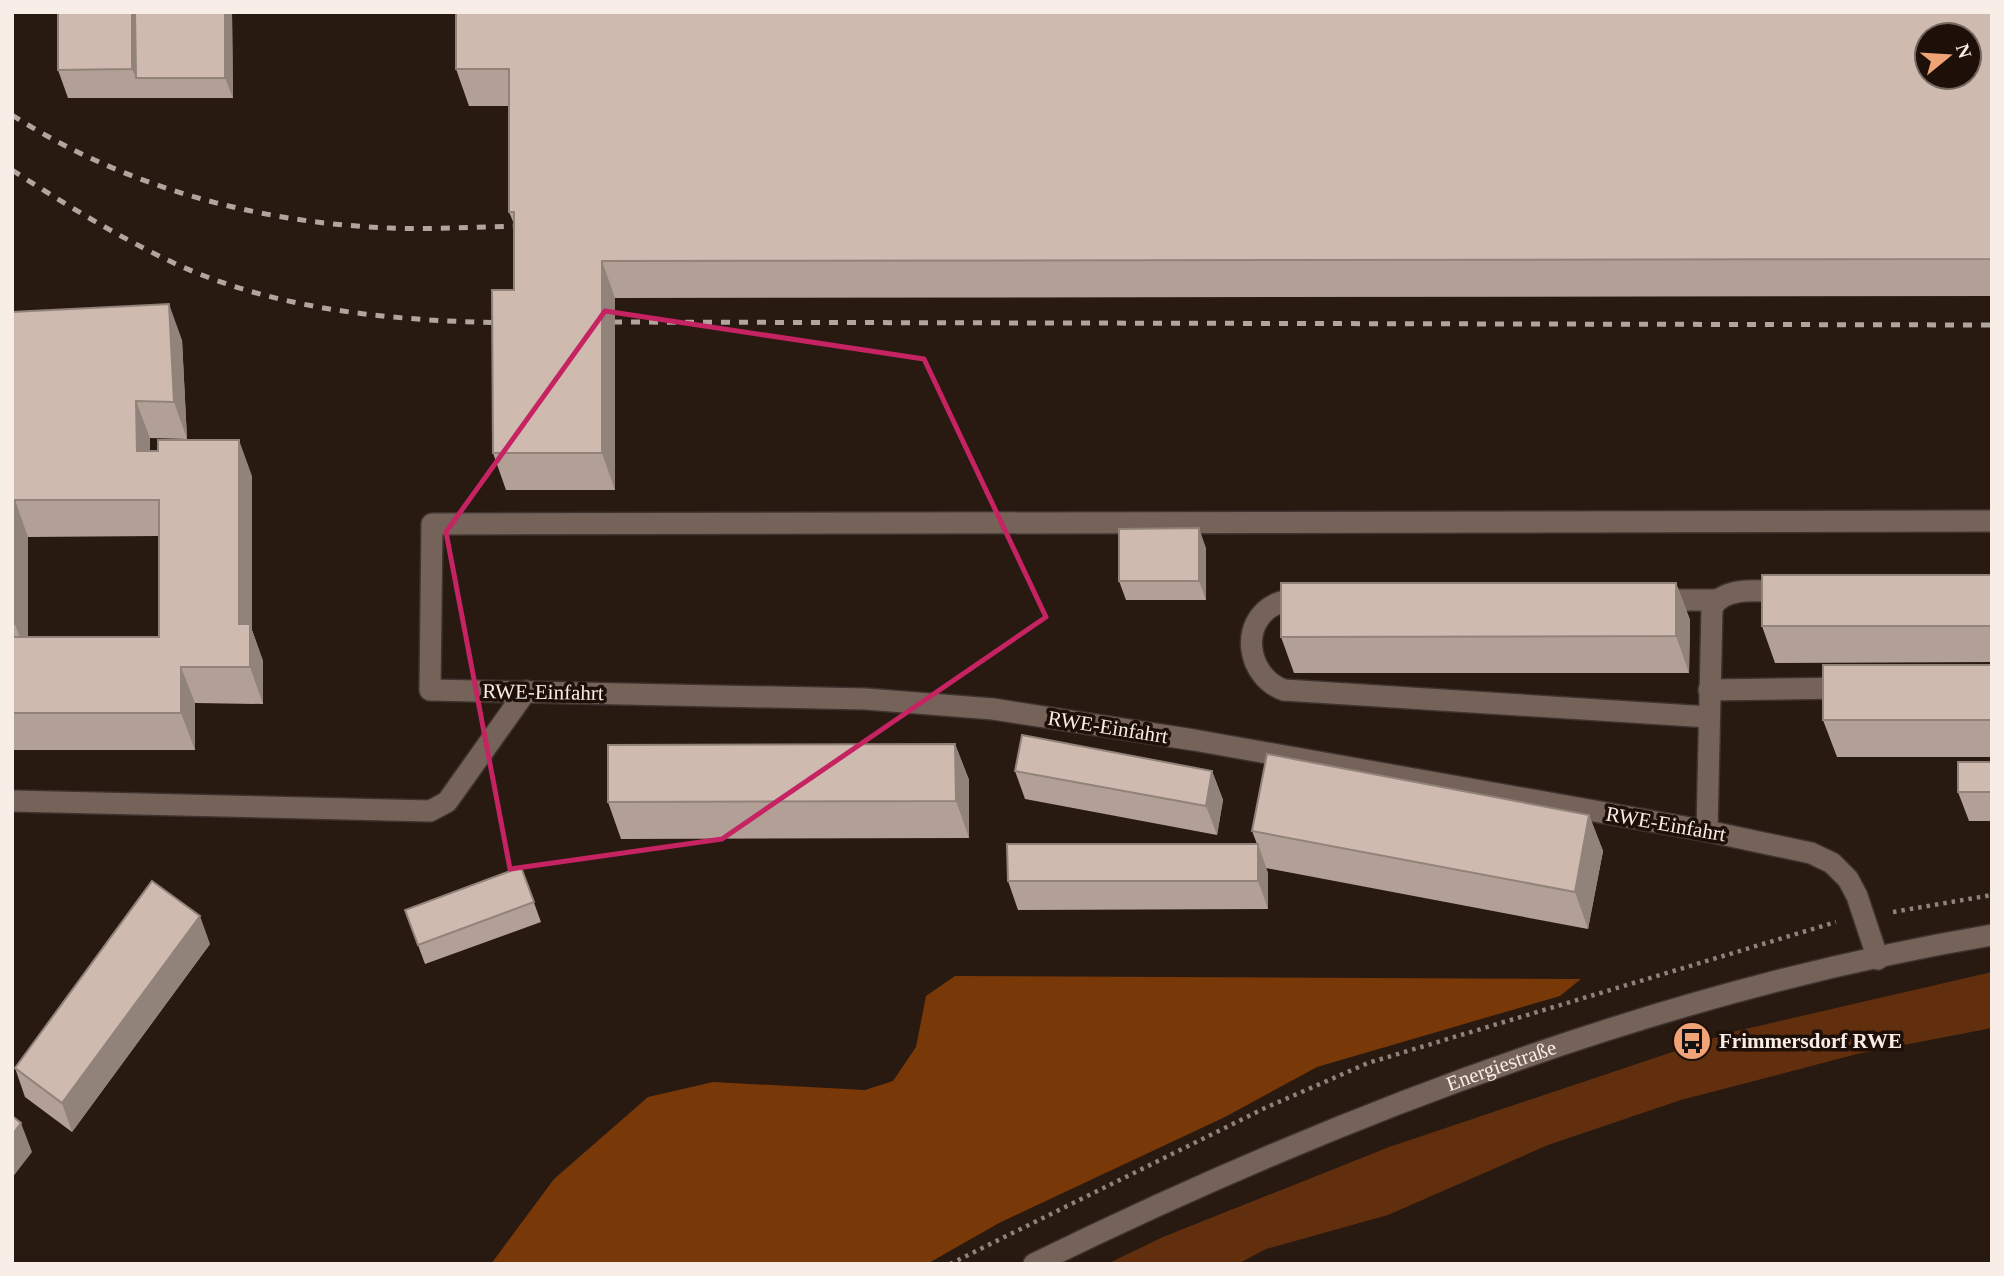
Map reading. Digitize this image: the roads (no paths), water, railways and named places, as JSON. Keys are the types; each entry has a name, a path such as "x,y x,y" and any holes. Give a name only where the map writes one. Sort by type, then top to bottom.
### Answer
{"main road":[{"name":"RWE-Einfahrt","path":"1878,959 1857,896 1848,880 1832,863 1811,853 1707,831 1261,751 993,709 866,699 430,691 432,524 1992,521"},
{"path":"1634,600 1717,600 1731,593 1804,592"},
{"path":"1707,831 1712,612 1717,600"},
{"path":"1328,601 1280,602 1261,616 1254,629 1253,648 1255,667 1265,681 1292,691 1709,717"},
{"path":"1709,690 1871,688"},
{"path":"12,801 434,810 447,802 526,691"},
{"name":"Energiestraße","path":"1034,1264 1208,1181 1475,1076 1631,1023 1878,959 1992,935"}],"railway":[{"path":"12,115 55,140 146,181 242,209 340,225 390,228 534,226"},
{"path":"12,170 156,255 218,281 259,294 342,311 384,316 511,323"},
{"path":"595,322 1992,325"}],"place":[{"name":"Frimmersdorf RWE","path":"1692,1041"}]}
